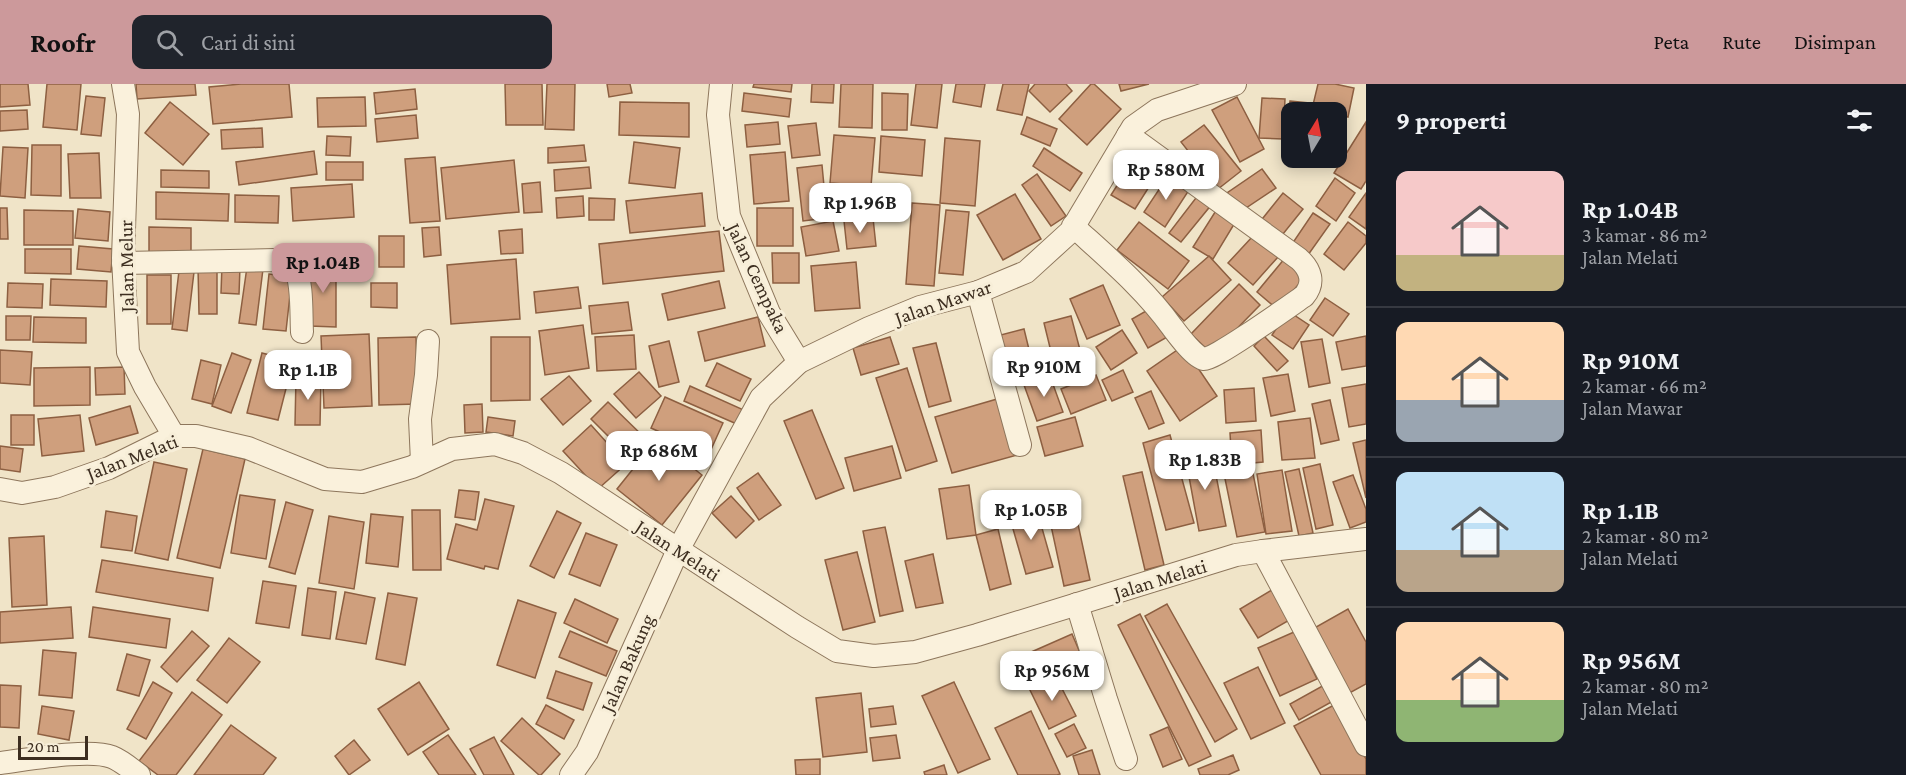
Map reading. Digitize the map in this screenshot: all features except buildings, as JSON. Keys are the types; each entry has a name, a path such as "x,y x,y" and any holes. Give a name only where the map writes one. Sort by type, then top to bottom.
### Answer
{"street":[{"name":"Jalan Melur","path":"123,84 128,114 123,263 128,352 145,387 174,436"},
{"name":"Jalan Cempaka","path":"721,84 718,115 729,216 769,313 800,362"},
{"name":"Jalan Mawar","path":"678,550 761,398 800,362 869,328 920,307 978,292 1026,272 1071,231 1133,127 1157,110 1235,84"},
{"path":"1073,226 1158,307 1180,338 1204,359 1212,357 1233,344 1304,296 1309,290 1311,284 1308,271 1299,260 1128,135"},
{"path":"123,263 276,260 287,263 295,270 298,278 302,332"},
{"path":"978,292 1020,445"},
{"path":"422,462 420,419 428,341"},
{"name":"Jalan Melati","path":"0,489 22,493 55,486 109,468 174,436 196,436 248,448 325,479 362,482 412,467 452,449 495,444 523,453 561,473 837,651 874,656 915,652 977,635 1236,555 1366,539"},
{"name":"Jalan Bakung","path":"571,775 587,752 678,550"},
{"path":"1263,550 1366,745"},
{"path":"1077,604 1126,759"},
{"path":"0,763 77,754 139,775"}]}
